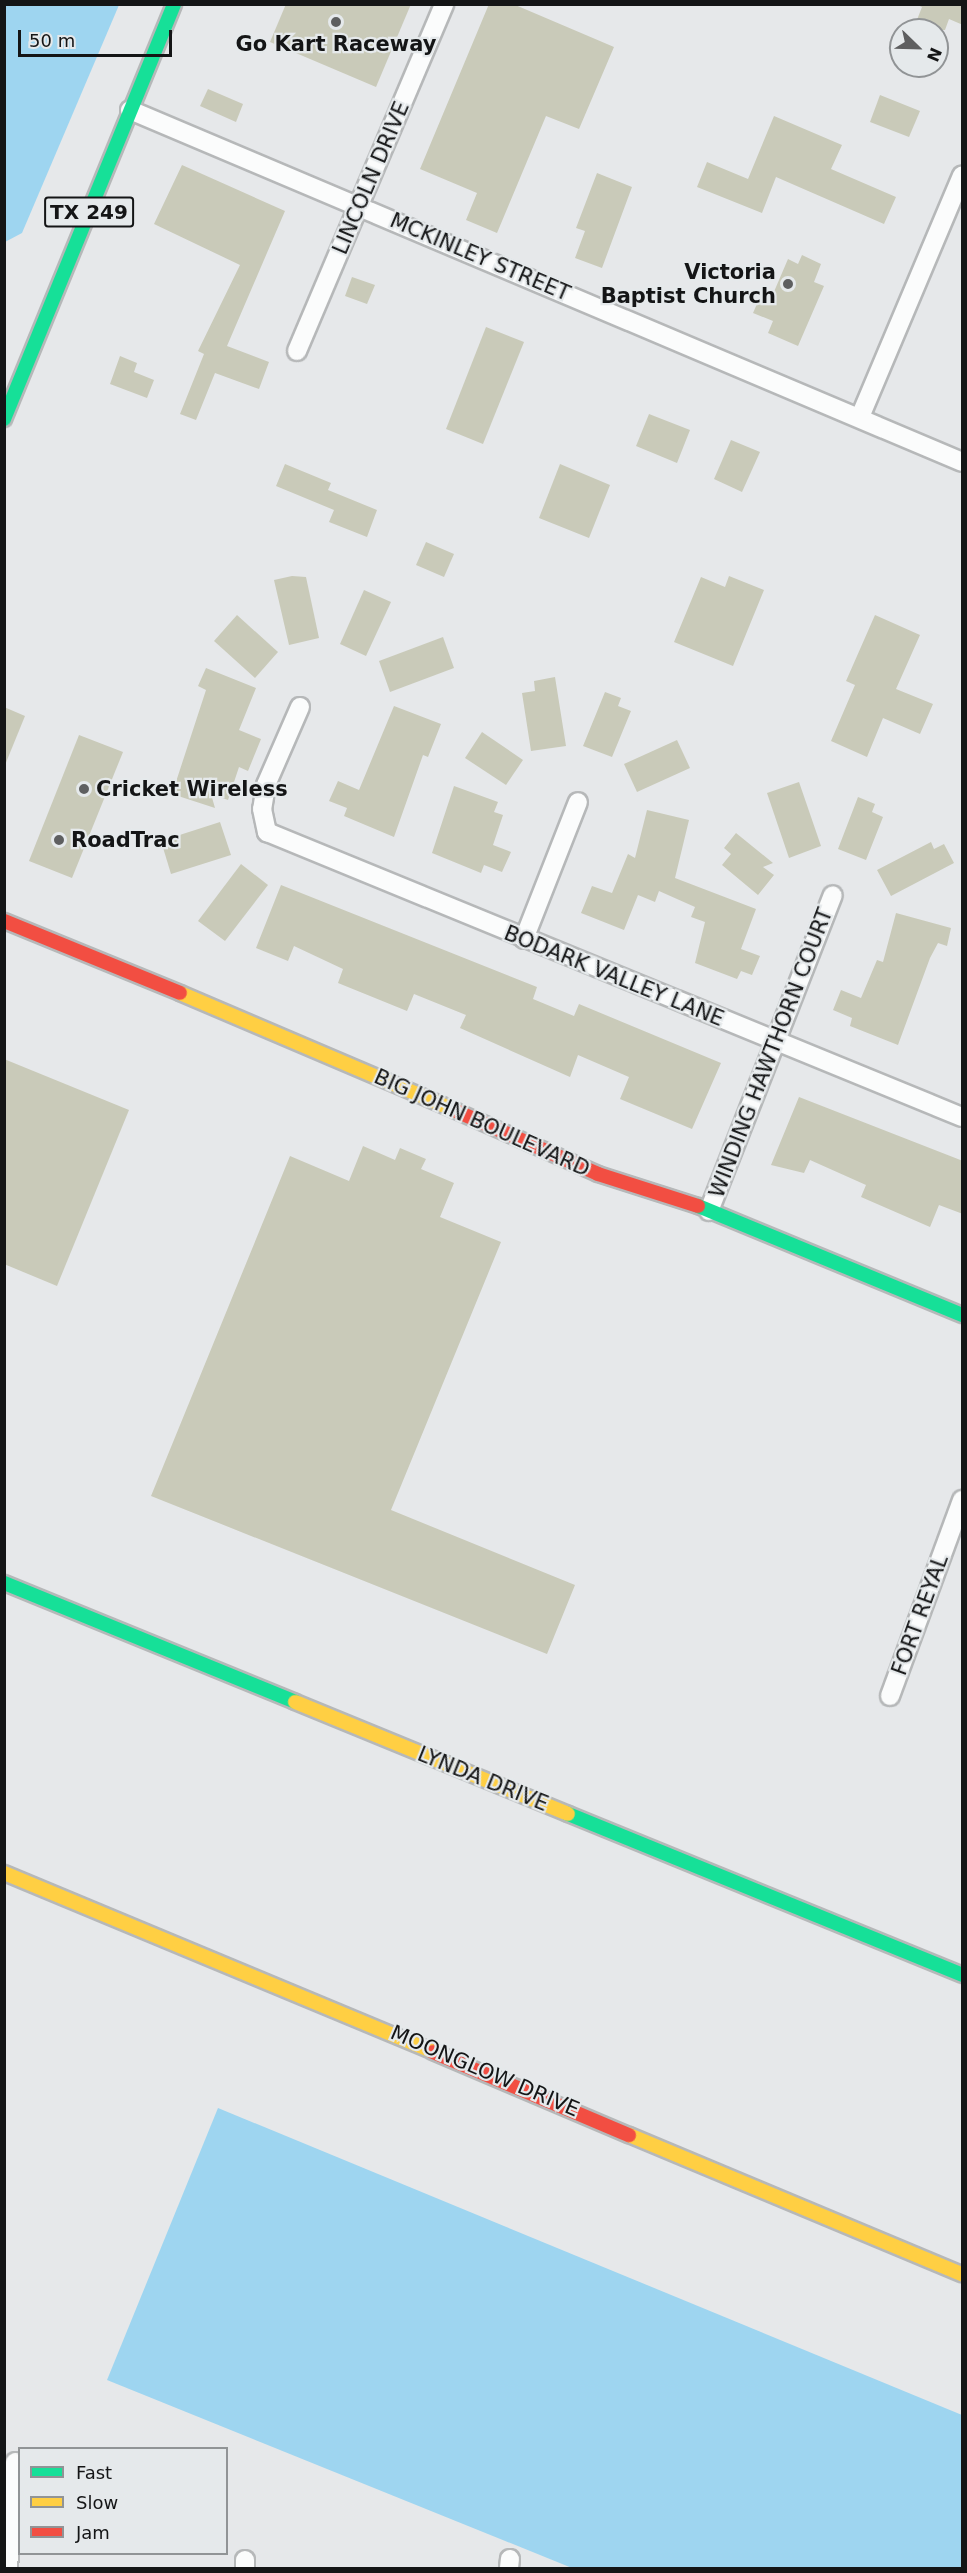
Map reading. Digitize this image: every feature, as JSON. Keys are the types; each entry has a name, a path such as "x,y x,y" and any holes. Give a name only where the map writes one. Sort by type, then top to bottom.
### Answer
{"street":[{"name":"TX 249","path":"4,419 174,4"},
{"name":"LINCOLN DRIVE","path":"297,351 444,4"},
{"name":"MCKINLEY STREET","path":"130,110 963,462"},
{"path":"860,417 963,176"},
{"name":"BODARK VALLEY LANE","path":"300,706 266,785 262,809 267,832 963,1117"},
{"path":"524,939 578,802"},
{"name":"WINDING HAWTHORN COURT","path":"709,1211 778,1042 833,895"},
{"name":"BIG JOHN BOULEVARD","path":"4,921 305,1044 598,1174 709,1211 963,1315"},
{"name":"FORT REYAL","path":"890,1696 963,1500"},
{"name":"LYNDA DRIVE","path":"4,1583 963,1974"},
{"name":"MOONGLOW DRIVE","path":"4,1873 963,2274"},
{"path":"8,2568 15,2462"}],"shaded area":[{"path":"5,4 119,5 22,233 5,242"},
{"path":"218,2108 962,2415 962,2568 572,2568 107,2380"}],"building":[{"path":"286,4 411,4 376,87 270,42"},
{"path":"489,4 513,4 614,47 579,129 546,116 497,233 466,220 477,193 420,169"},
{"path":"915,4 963,4 963,25 949,18 918,18 922,7"},
{"path":"208,89 243,104 236,122 200,106"},
{"path":"880,95 920,111 909,137 870,122"},
{"path":"774,116 842,145 831,169 896,197 884,224 776,177 762,213 697,187 707,162 748,179"},
{"path":"182,165 285,211 227,346 269,362 259,389 215,373 196,420 180,414 204,354 198,351 240,265 154,224"},
{"path":"597,173 632,187 602,268 575,258 585,231 576,228"},
{"path":"802,255 821,264 814,282 824,286 798,346 768,333 773,321 753,313 760,297 770,301 788,259 798,264"},
{"path":"352,277 375,285 367,304 345,296"},
{"path":"486,327 524,342 483,444 446,429"},
{"path":"120,356 137,363 134,372 154,380 147,398 110,384"},
{"path":"649,414 690,430 677,463 636,446"},
{"path":"731,440 760,452 742,492 714,479"},
{"path":"285,464 331,483 328,490 377,510 367,537 329,522 334,510 276,486"},
{"path":"560,464 610,485 589,538 539,518"},
{"path":"426,542 454,554 444,577 416,565"},
{"path":"292,576 306,577 319,638 289,645 274,580"},
{"path":"729,576 764,590 733,666 674,642 701,577 725,587"},
{"path":"364,590 391,602 366,656 340,644"},
{"path":"237,615 278,652 255,678 214,641"},
{"path":"875,615 920,635 896,689 933,704 920,734 883,718 867,757 831,741 855,685 846,681"},
{"path":"443,637 454,668 390,692 379,661"},
{"path":"206,668 256,688 239,730 261,739 248,771 239,767 228,800 211,794 215,808 172,794 206,690 198,686"},
{"path":"555,677 566,746 531,751 522,693 535,691 534,681"},
{"path":"605,692 621,698 618,706 631,711 612,757 583,746"},
{"path":"394,706 441,724 428,757 423,755 394,837 344,816 347,808 329,801 338,781 359,790"},
{"path":"4,707 25,716 5,765 4,765"},
{"path":"482,732 523,760 506,785 465,758"},
{"path":"79,735 123,752 72,878 29,861"},
{"path":"677,740 690,768 637,792 624,764"},
{"path":"799,782 821,846 789,858 767,793"},
{"path":"454,786 498,802 494,812 503,815 493,845 511,852 502,872 484,865 481,873 432,853"},
{"path":"858,797 875,804 872,812 883,817 866,860 838,849"},
{"path":"647,810 689,820 675,878 756,909 741,949 760,956 752,975 741,971 737,979 695,963 705,922 691,917 695,907 659,891 655,902 638,895 624,930 581,913 592,886 612,893 628,854 635,858"},
{"path":"220,822 231,855 171,874 161,841"},
{"path":"736,833 773,863 763,867 774,875 758,895 722,865 731,854 724,848"},
{"path":"931,842 934,849 944,844 954,863 891,896 877,870"},
{"path":"241,864 268,885 225,941 198,921"},
{"path":"281,885 537,987 533,999 574,1016 579,1004 721,1063 692,1129 620,1099 629,1077 578,1055 570,1077 460,1028 466,1015 414,994 407,1011 338,983 343,969 294,946 288,961 256,948"},
{"path":"896,913 951,928 947,946 938,943 930,958 898,1045 850,1026 852,1018 833,1010 841,990 861,998 877,960 883,962"},
{"path":"4,1059 129,1110 57,1286 4,1264"},
{"path":"799,1097 963,1161 963,1214 939,1205 930,1227 861,1197 866,1185 810,1160 804,1173 771,1165"},
{"path":"363,1146 395,1160 400,1148 426,1159 421,1169 454,1183 440,1217 501,1242 391,1510 575,1585 547,1654 151,1496 290,1156 349,1181"}],"traffic: fast":[{"path":"4,419 174,4"},
{"path":"698,1206 962,1315"},
{"path":"4,1583 295,1702"},
{"path":"568,1814 962,1975"}],"traffic: slow":[{"path":"180,993 456,1111"},
{"path":"295,1702 568,1814"},
{"path":"4,1873 433,2052"},
{"path":"629,2135 962,2274"}],"traffic: jam":[{"path":"4,921 180,993"},
{"path":"456,1111 598,1174 698,1206"},
{"path":"433,2052 629,2135"}],"place":[{"name":"Go Kart Raceway","path":"336,22"},
{"name":"Victoria Baptist Church","path":"788,284"},
{"name":"Cricket Wireless","path":"84,789"},
{"name":"RoadTrac","path":"59,840"}]}
